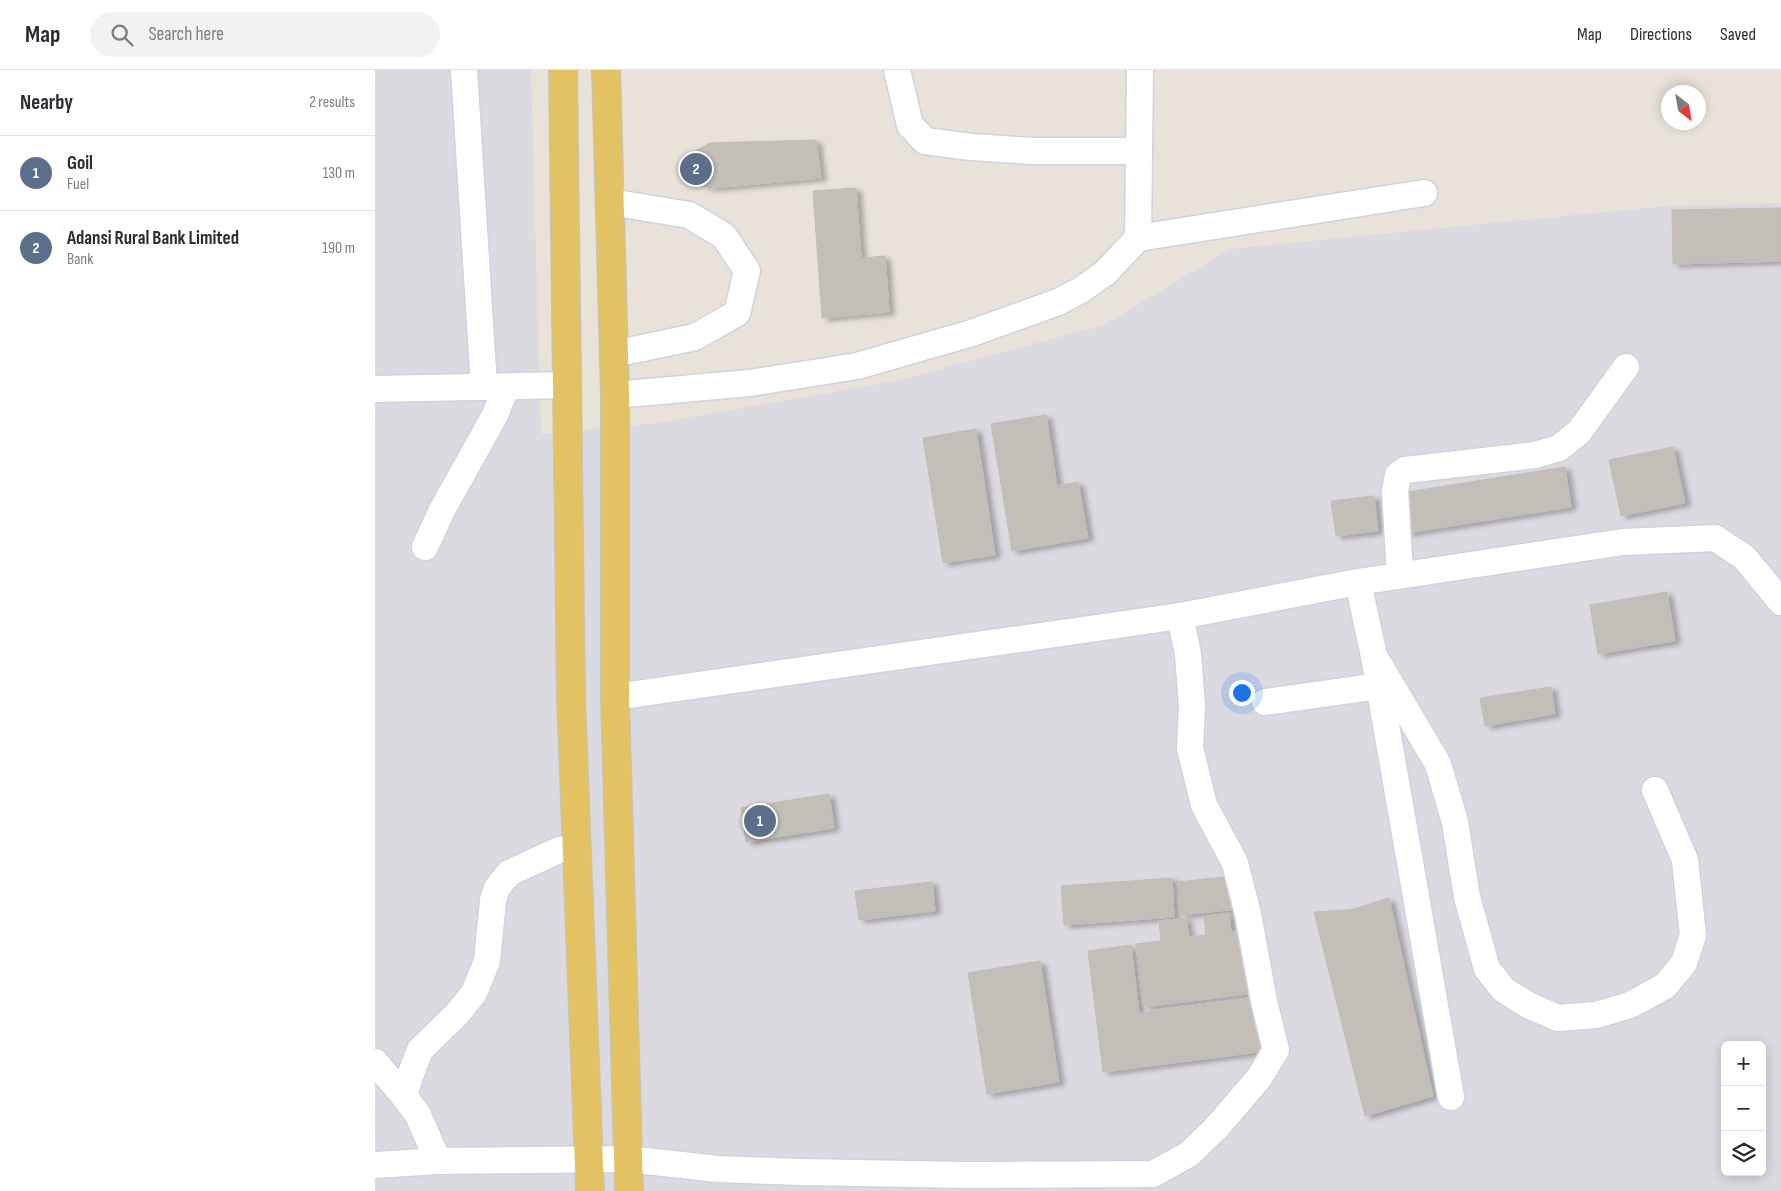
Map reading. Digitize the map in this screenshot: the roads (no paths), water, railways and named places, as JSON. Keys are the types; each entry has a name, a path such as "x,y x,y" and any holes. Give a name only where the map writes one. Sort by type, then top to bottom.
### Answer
{"main road":[{"path":"563,70 571,697 590,1191"},
{"path":"606,70 615,395 615,696 629,1191"}],"street":[{"path":"425,546 442,510 495,415 495,387 464,70"},
{"path":"897,70 910,125 925,141 971,147 1033,151 1139,151"},
{"path":"1138,238 1140,70"},
{"path":"615,395 750,384 857,366 972,333 1058,302 1081,290 1105,272 1138,238 1424,193"},
{"path":"610,202 689,215 724,236 747,271 737,313 695,337 614,354"},
{"path":"1400,575 1395,490 1398,475 1405,470 1535,454 1559,448 1579,432 1626,367"},
{"path":"375,390 567,385"},
{"path":"615,696 1180,616 1358,582 1623,542 1715,538 1744,558 1781,602"},
{"path":"1358,582 1374,656 1451,1097"},
{"path":"375,1165 438,1161 628,1159 719,1170 968,1176 1153,1174 1189,1154 1243,1098 1259,1078 1276,1050 1263,1001 1248,914 1235,863 1204,805 1190,748 1192,706 1188,654 1180,616"},
{"path":"1374,656 1438,764 1455,822 1467,897 1487,969 1504,990 1528,1005 1558,1018 1596,1015 1631,1005 1665,986 1684,963 1693,935 1685,860 1655,790"},
{"path":"1265,702 1379,686"},
{"path":"404,1096 420,1050 456,1015 474,993 487,960 493,900 497,888 509,874 559,850 577,847"},
{"path":"375,1062 418,1115 438,1161"}],"place":[{"name":"Adansi Rural Bank Limited","path":"696,169"},
{"name":"Goil","path":"760,821"}]}
